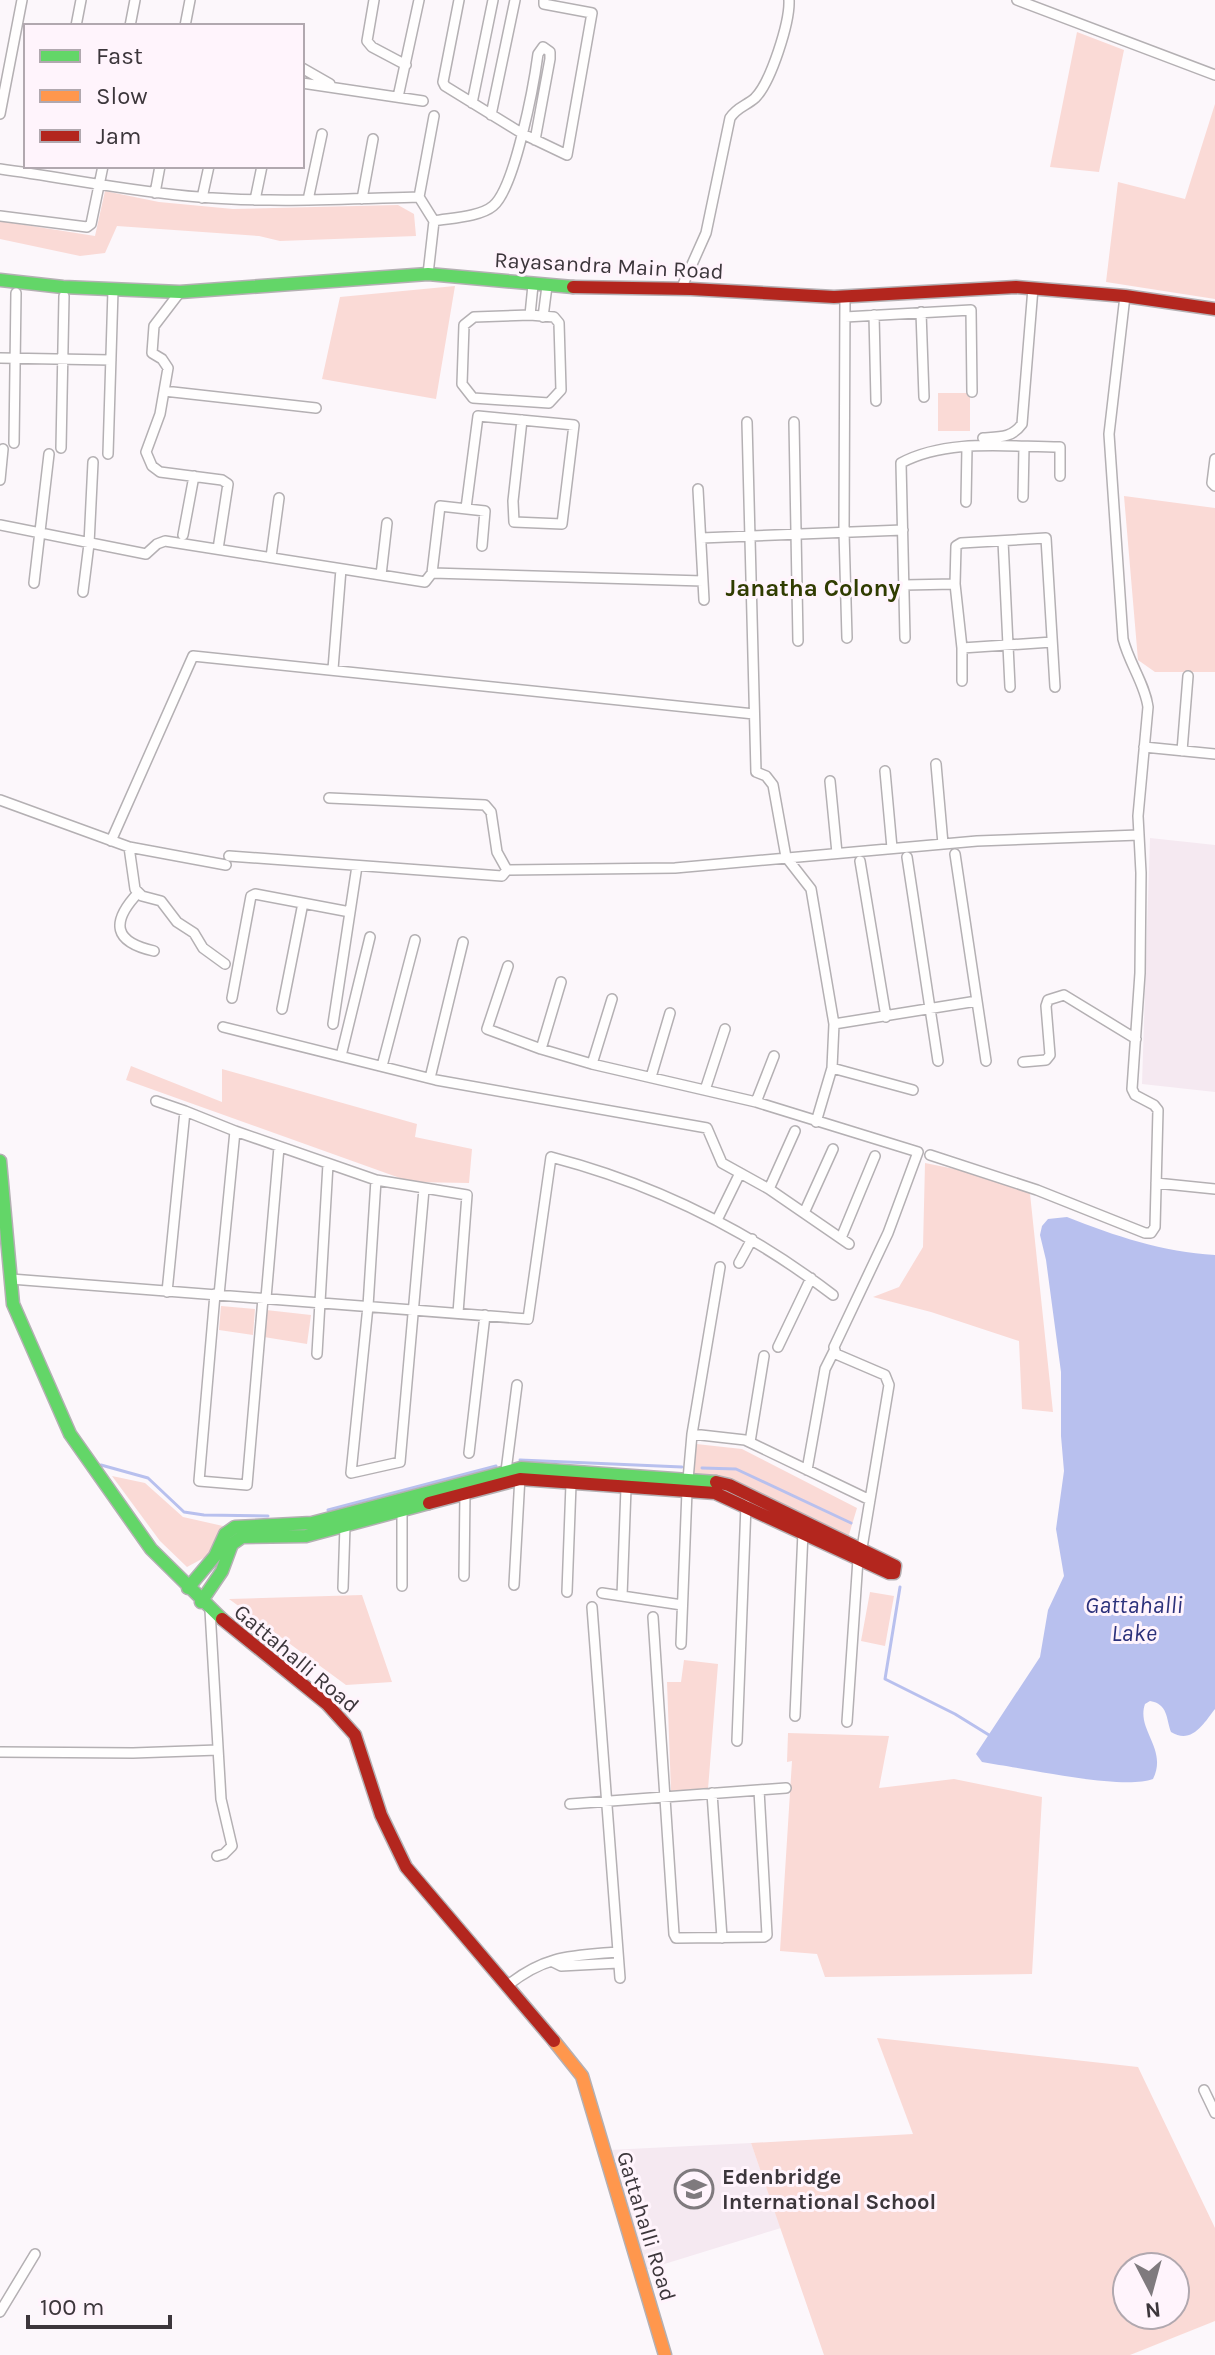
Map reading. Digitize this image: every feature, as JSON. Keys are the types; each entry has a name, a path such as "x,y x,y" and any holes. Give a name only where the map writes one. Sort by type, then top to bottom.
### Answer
{"street":[{"path":"0,114 22,0"},
{"path":"76,24 81,0"},
{"path":"130,24 135,0"},
{"path":"185,24 190,0"},
{"path":"374,0 367,41 372,47 406,65"},
{"path":"398,97 419,0"},
{"path":"459,0 443,82 445,86 523,134 567,155 592,13 544,4 544,0"},
{"path":"472,103 493,0"},
{"path":"491,115 515,0"},
{"path":"681,289 706,233 730,118 737,108 753,100 764,86 787,23 789,0"},
{"path":"1017,0 1215,75"},
{"path":"434,221 491,208 497,201 523,134 538,54 543,47 548,48 550,59 535,140"},
{"path":"304,69 336,88"},
{"path":"304,83 423,101"},
{"path":"428,274 434,221 419,197 434,116"},
{"path":"308,200 322,134"},
{"path":"362,199 373,139"},
{"path":"0,216 87,227 91,224 103,168"},
{"path":"155,193 160,168"},
{"path":"202,198 209,168"},
{"path":"255,200 262,168"},
{"path":"0,169 48,170 99,184 202,198 308,200 419,197"},
{"name":"Rayasandra Main Road","path":"0,280 113,290 180,292 428,274 540,285 845,296 974,288 1033,288 1125,296 1215,309"},
{"path":"530,315 540,285"},
{"path":"540,285 543,317"},
{"path":"983,438 1006,437 1022,424 1033,288"},
{"path":"108,454 113,290"},
{"path":"180,292 154,326 152,353 162,359 168,368 160,414 146,452 152,466 160,472 222,480 228,484 218,549"},
{"path":"14,443 16,293"},
{"path":"61,448 64,296"},
{"path":"845,296 847,638"},
{"path":"930,1155 1037,1190 1145,1233 1151,1233 1155,1227 1159,1116 1154,1105 1138,1098 1132,1089 1140,973 1139,835 1148,707 1147,696 1128,661 1123,639 1109,434 1125,296"},
{"path":"845,317 971,310 972,392"},
{"path":"921,312 924,397"},
{"path":"874,315 876,401"},
{"path":"474,317 543,317 554,317 559,323 561,390 557,398 549,403 473,398 462,384 464,325 474,317"},
{"path":"0,358 111,360"},
{"path":"164,391 316,408"},
{"path":"466,508 478,416 522,420 574,425 562,524 514,522 513,501 522,420"},
{"path":"747,422 756,772 766,776 773,785 786,857 811,889 834,1024 832,1068 816,1122"},
{"path":"794,422 798,641"},
{"path":"966,502 967,447"},
{"path":"905,638 901,463 927,451 967,447 1060,447 1060,476"},
{"path":"1023,497 1024,447"},
{"path":"0,480 3,449"},
{"path":"34,583 49,454"},
{"path":"1215,459 1212,483 1215,486"},
{"path":"83,592 93,462"},
{"path":"183,535 194,476"},
{"path":"698,489 704,600"},
{"path":"271,557 279,498"},
{"path":"0,525 146,554 165,541 425,582 432,573 440,506 485,511 482,546"},
{"path":"381,575 387,523"},
{"path":"701,538 903,530"},
{"path":"962,681 955,584 956,546 961,543 1046,538 1055,687"},
{"path":"1003,541 1010,687"},
{"path":"333,669 341,569"},
{"path":"432,573 703,581"},
{"path":"904,585 955,584"},
{"path":"962,648 1052,642"},
{"path":"111,841 193,656 754,714"},
{"path":"1182,751 1188,676"},
{"path":"1144,747 1215,754"},
{"path":"936,764 943,844"},
{"path":"885,771 892,848"},
{"path":"830,781 837,853"},
{"path":"329,798 485,805 491,812 497,852 507,870"},
{"path":"0,800 129,847 228,860 497,877 507,870 675,868 943,844 1139,835"},
{"path":"129,847 138,893 161,901 177,922 194,933 203,948 225,964"},
{"path":"955,854 986,1061"},
{"path":"907,857 938,1061"},
{"path":"860,861 886,1017"},
{"path":"333,1024 357,866"},
{"path":"138,893 121,916 123,936 134,946 154,951"},
{"path":"232,998 251,896 255,894 350,912"},
{"path":"282,1009 303,903"},
{"path":"341,1056 370,937"},
{"path":"382,1066 415,940"},
{"path":"430,1078 463,942"},
{"path":"508,966 487,1029 592,1064 756,1102 918,1152 888,1233 825,1369 807,1470"},
{"path":"541,1049 561,982"},
{"path":"1023,1062 1046,1060 1050,1055 1046,1006 1048,1000 1060,995 1136,1039"},
{"path":"592,1064 612,999"},
{"path":"834,1024 977,1001"},
{"path":"651,1077 670,1013"},
{"path":"223,1027 430,1078 707,1128 722,1163 769,1189 845,1241 875,1156"},
{"path":"705,1090 725,1029"},
{"path":"756,1102 774,1056"},
{"path":"832,1068 913,1090"},
{"path":"156,1101 376,1180 467,1195 458,1313"},
{"path":"167,1292 185,1111"},
{"path":"235,1131 199,1481 247,1485 279,1147"},
{"path":"769,1189 795,1131"},
{"path":"804,1213 833,1149"},
{"path":"11,1279 528,1319 551,1157 638,1184 717,1220 752,1239 833,1295"},
{"name":"Gattahalli Road","path":"0,1161 13,1304 70,1434 151,1549 206,1606 327,1704 355,1735 381,1815 406,1867 582,2076 665,2355"},
{"path":"317,1354 328,1164"},
{"path":"717,1220 740,1173"},
{"path":"376,1180 368,1306 351,1473 400,1462 424,1189"},
{"path":"1156,1183 1215,1189"},
{"path":"739,1263 752,1239"},
{"path":"681,1644 692,1434 720,1267"},
{"path":"778,1347 811,1278"},
{"path":"469,1453 485,1315"},
{"path":"834,1351 888,1379 860,1554 847,1722"},
{"path":"750,1442 764,1356"},
{"path":"506,1471 517,1385"},
{"path":"692,1434 750,1442 870,1500"},
{"path":"188,1588 215,1556 225,1534 235,1527 312,1523 506,1471 571,1484 626,1488 729,1485 860,1554"},
{"path":"217,1856 232,1846 221,1799 206,1606 236,1540 253,1536 306,1536 465,1493 520,1474 687,1486 746,1505 860,1554"},
{"path":"514,1585 520,1474"},
{"path":"567,1592 571,1484"},
{"path":"622,1596 626,1488"},
{"path":"464,1576 465,1493"},
{"path":"737,1741 746,1505"},
{"path":"402,1510 402,1586"},
{"path":"343,1588 345,1526"},
{"path":"795,1716 803,1532"},
{"path":"602,1593 682,1605"},
{"path":"592,1607 620,1978"},
{"path":"653,1617 674,1934 681,1939 764,1937 769,1932 759,1790"},
{"path":"0,1752 218,1750"},
{"path":"570,1804 786,1788"},
{"path":"712,1793 722,1938"},
{"path":"508,1985 530,1968 553,1962 561,1966 618,1958"},
{"path":"1204,2090 1215,2113"},
{"path":"0,2312 35,2254"}],"shaded area":[{"path":"1077,32 1124,50 1099,172 1050,167"},
{"path":"1215,104 1215,299 1106,282 1118,182 1185,199"},
{"path":"105,191 159,202 233,209 398,205 414,214 416,236 280,241 259,236 117,226 105,253 80,256 0,239 0,221 95,236"},
{"path":"455,286 436,399 322,379 340,297"},
{"path":"938,393 970,393 970,431 938,431"},
{"path":"1124,496 1215,508 1215,672 1155,672 1138,660"},
{"path":"1150,838 1215,845 1215,1092 1142,1084"},
{"path":"131,1066 222,1102 222,1069 417,1124 415,1137 472,1149 469,1183 411,1182 126,1080"},
{"path":"925,1163 1029,1184 1053,1412 1022,1409 1019,1341 873,1297 899,1287 923,1247"},
{"path":"221,1306 255,1309 253,1335 219,1330"},
{"path":"266,1310 311,1315 307,1344 264,1337"},
{"path":"696,1444 742,1449 857,1508 848,1538 728,1478 693,1477"},
{"path":"112,1476 145,1483 183,1517 223,1526 213,1553 187,1567 160,1541"},
{"path":"870,1592 894,1596 885,1646 861,1641"},
{"path":"362,1595 392,1682 346,1685 229,1599"},
{"path":"684,1660 718,1664 708,1789 671,1791 667,1682 681,1682"},
{"path":"788,1733 889,1736 879,1788 954,1779 1042,1797 1032,1974 825,1977 817,1954 780,1951 792,1761 787,1762"},
{"path":"877,2038 1138,2067 1215,2228 1215,2321 1191,2331 1191,2251 1111,2251 1111,2331 1190,2331 1130,2355 824,2355 751,2143 913,2134"},
{"name":"Edenbridge International School","path":"751,2143 781,2228 645,2270 609,2150"}],"water":[{"name":"Gattahalli Lake","path":"1067,1217 1140,1242 1215,1255 1215,1709 1197,1731 1185,1736 1171,1732 1160,1705 1150,1701 1145,1704 1143,1713 1155,1749 1157,1768 1153,1779 1139,1782 1055,1775 982,1762 976,1754 1040,1657 1048,1610 1064,1576 1056,1529 1064,1471 1061,1372 1040,1235 1048,1219"}],"waterway":[{"path":"520,1460 682,1467"},
{"path":"101,1465 148,1478 184,1512 268,1516"},
{"path":"328,1510 496,1466"},
{"path":"702,1468 736,1469 851,1523"},
{"path":"900,1587 885,1679 989,1735"}],"traffic: fast":[{"path":"0,280 63,287 180,292 428,274 573,287"},
{"path":"0,1161 13,1304 70,1434 151,1549 222,1619"},
{"path":"188,1588 215,1556 225,1534 235,1527 312,1523 521,1468 716,1482"},
{"path":"201,1602 222,1571 232,1544 242,1537 306,1536 429,1503"}],"traffic: slow":[{"path":"554,2041 582,2076 665,2355"}],"traffic: jam":[{"path":"573,287 691,289 834,297 1016,287 1125,296 1215,309"},
{"path":"429,1503 520,1479 715,1493 894,1573 895,1566 729,1485 716,1482"},
{"path":"222,1619 327,1704 355,1735 381,1815 406,1867 554,2041"}],"place":[{"name":"Edenbridge International School","path":"694,2189"}],"district":[{"name":"Janatha Colony","path":"813,588"}]}
